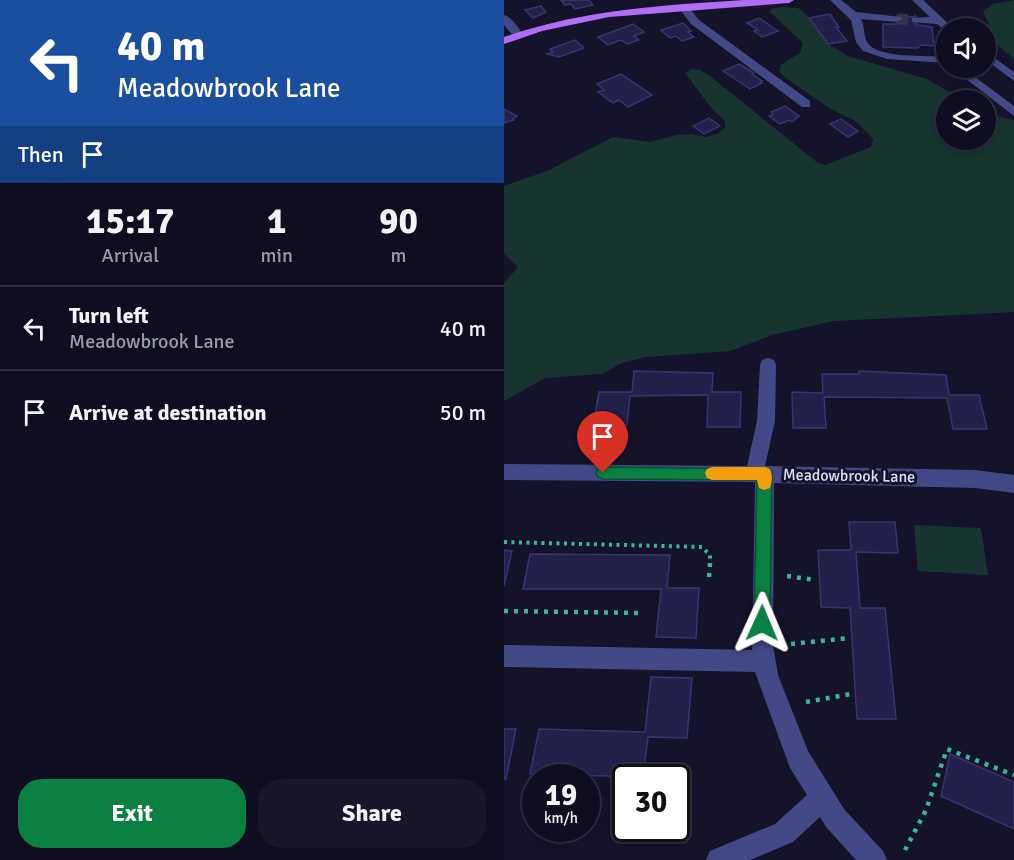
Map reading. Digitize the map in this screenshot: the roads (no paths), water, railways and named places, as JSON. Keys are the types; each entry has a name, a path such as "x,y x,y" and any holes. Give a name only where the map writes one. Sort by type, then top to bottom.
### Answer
{"main road":[{"path":"504,41 555,24 608,14 682,7 706,2 789,0"}],"street":[{"path":"835,0 854,15 862,42 875,52 898,57 936,59"},
{"path":"917,0 937,18"},
{"path":"682,7 695,22 806,104"},
{"path":"854,15 897,19"},
{"path":"504,18 518,35"},
{"path":"916,20 936,23"},
{"path":"996,63 1014,78"},
{"path":"970,78 1014,111"},
{"path":"768,365 766,421 759,474 764,661 777,704 790,736 822,799 835,818 874,860"},
{"name":"Meadowbrook Lane","path":"504,472 975,479 1014,484"},
{"path":"504,656 764,661"},
{"path":"719,860 784,833 822,799"}],"tunnel":[{"path":"897,19 916,20"}]}
